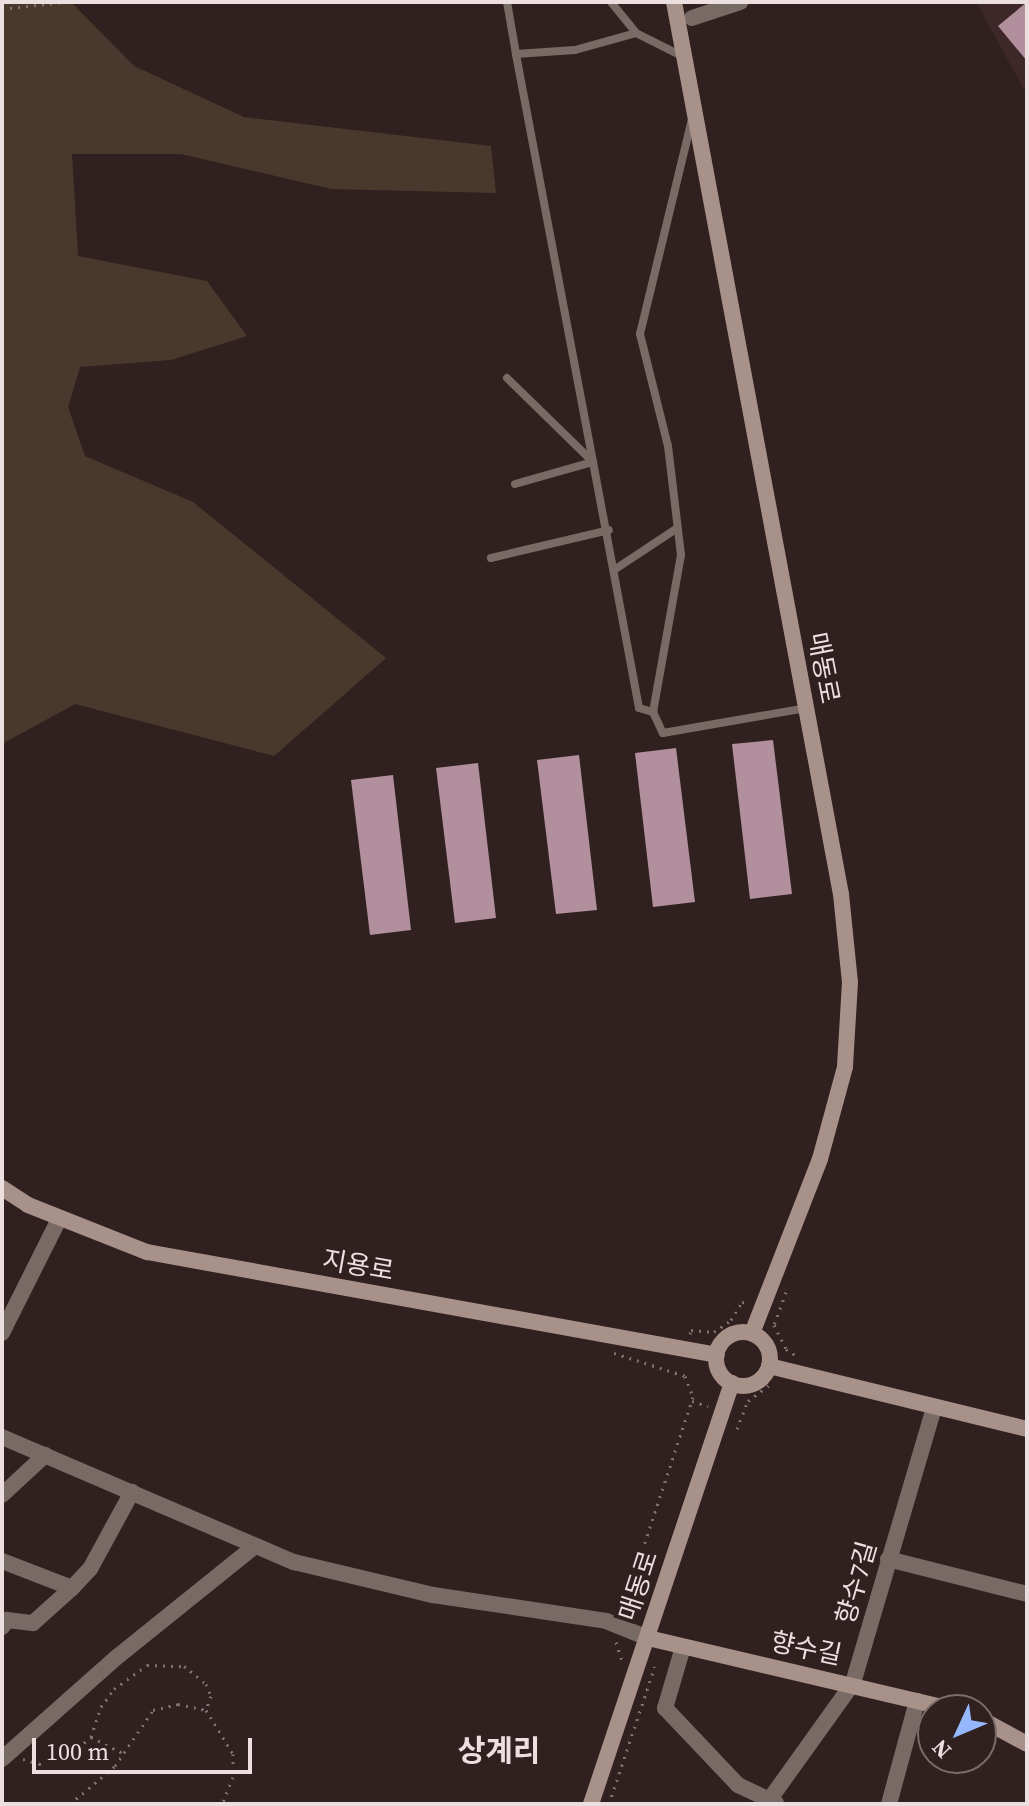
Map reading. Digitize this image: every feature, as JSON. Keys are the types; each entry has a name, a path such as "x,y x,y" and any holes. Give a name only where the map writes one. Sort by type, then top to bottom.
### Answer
{"street":[{"name":"매동로","path":"674,2 841,894 850,982 845,1067 820,1159 752,1333"},
{"path":"692,18 740,2"},
{"name":"지용로","path":"2,1188 59,1219 175,1259 717,1355"},
{"path":"2,1333 59,1219"},
{"path":"752,1333 766,1344 769,1366 755,1383 732,1383 720,1373 717,1355 729,1336 752,1333"},
{"path":"769,1366 1027,1429"},
{"name":"매동로","path":"591,1804 732,1383"},
{"name":"향수7길","path":"774,1801 853,1683 934,1407"},
{"path":"2,1437 255,1546 355,1579 618,1626 648,1638"},
{"path":"2,1495 45,1455"},
{"path":"2,1627 7,1620 33,1623 72,1588 90,1569 132,1492"},
{"path":"5,1756 255,1546"},
{"path":"888,1559 1027,1594"},
{"path":"2,1561 72,1588"},
{"name":"향수길","path":"648,1638 853,1683 917,1701"},
{"path":"683,1647 665,1708 738,1785 774,1801"},
{"path":"889,1804 917,1701"},
{"path":"997,1726 1026,1738"}],"lane":[{"path":"507,2 593,462 609,530 639,708 653,712"},
{"path":"611,2 636,33 684,57"},
{"path":"516,54 575,50 636,33"},
{"path":"694,111 640,334 668,446 681,555 653,712 663,733 806,708"},
{"path":"507,378 593,462"},
{"path":"515,484 593,462"},
{"path":"614,570 676,529"},
{"path":"491,558 609,530"}],"path":[{"path":"2,9 63,2"},
{"path":"678,1374 691,1330 714,1332 731,1320 742,1302 778,1316"},
{"path":"611,1350 619,1359 685,1376 693,1397 614,1639 622,1653 622,1672"},
{"path":"737,1429 748,1401 782,1380"},
{"path":"5,1756 39,1764 58,1760 91,1737 101,1707 114,1689 147,1665 184,1666 197,1674 211,1696 206,1710"},
{"path":"70,1804 105,1776 153,1710 178,1704 206,1710 227,1736 233,1754 233,1777 222,1804"},
{"path":"91,1737 122,1753"}],"shaded area":[{"path":"2,2 71,2 134,66 244,117 491,146 496,193 331,189 181,154 72,154 78,256 207,281 247,336 171,360 80,367 68,407 85,456 193,502 386,658 274,756 75,704 2,744"},
{"path":"976,2 1027,2 1027,95"}],"building":[{"path":"1027,2 1027,61 998,26"},
{"path":"773,740 792,894 750,899 732,744"},
{"path":"676,748 695,902 653,907 635,753"},
{"path":"579,755 597,910 556,914 537,760"},
{"path":"478,763 496,918 455,923 436,768"},
{"path":"393,775 411,930 370,935 351,780"}],"district":[{"name":"상계리","path":"499,1751"}]}
